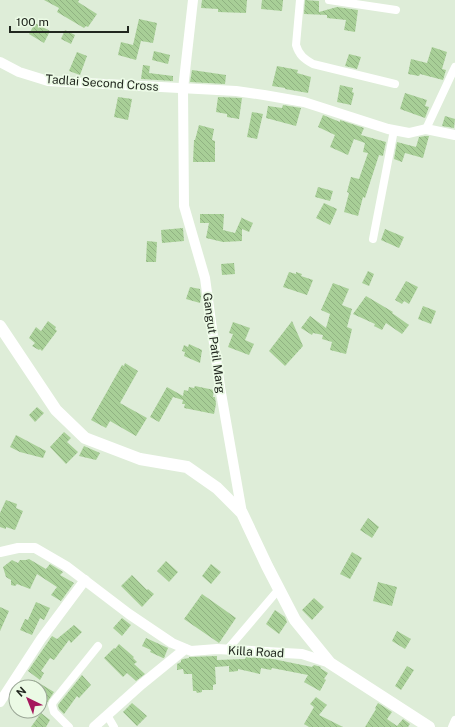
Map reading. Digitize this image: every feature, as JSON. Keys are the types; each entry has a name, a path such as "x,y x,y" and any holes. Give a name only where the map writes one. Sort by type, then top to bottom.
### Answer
{"main road":[{"path":"0,326 56,410 85,438 140,460 187,467 217,488 242,513"},
{"name":"Gangut Patil Marg","path":"242,513 295,620 330,663"},
{"name":"Killa Road","path":"330,663 429,727"}],"street":[{"name":"Gangut Patil Marg","path":"193,0 183,89 184,206 205,278 220,387 242,513"},
{"path":"300,0 296,45 298,52 304,59 313,64 395,84"},
{"path":"329,0 396,10"},
{"name":"Tadlai Second Cross","path":"0,62 19,72 48,81 236,91 264,94 304,102 394,130 409,133 426,129"},
{"path":"455,67 426,129 455,135"},
{"path":"373,239 394,130"},
{"name":"Killa Road","path":"0,552 18,548 35,548 66,566 148,627 172,643 185,649 191,651 227,650 302,654 330,663"},
{"path":"0,702 41,639 85,580"},
{"path":"227,650 279,589"},
{"path":"69,727 54,712 52,702 98,646"},
{"path":"94,727 142,684 185,649"},
{"path":"107,715 114,727"},
{"path":"452,727 455,720"}],"building":[{"path":"44,0 79,0 78,2 97,14 88,27 86,26 84,28 57,12 59,8"},
{"path":"202,0 247,0 246,13 218,12 218,9 201,8"},
{"path":"262,0 283,0 282,11 261,9"},
{"path":"305,0 319,1 319,12 337,7 358,10 355,32 344,30 346,20 327,18 327,15 304,14"},
{"path":"139,19 157,23 153,43 141,41 136,60 118,55 121,42 133,45"},
{"path":"35,23 50,31 44,43 29,34"},
{"path":"65,30 75,35 71,44 61,39"},
{"path":"432,47 447,52 442,69 446,70 443,80 420,74 419,76 408,74 411,59 427,63"},
{"path":"154,51 170,55 168,64 152,60"},
{"path":"77,52 87,56 80,75 69,71"},
{"path":"349,54 361,57 357,69 345,66"},
{"path":"143,65 150,66 149,73 173,76 173,81 141,79"},
{"path":"277,66 298,70 297,73 311,77 308,93 272,86"},
{"path":"192,70 226,75 225,84 190,82"},
{"path":"340,85 353,88 352,92 354,93 351,105 337,102"},
{"path":"405,93 427,100 425,106 429,107 425,118 400,109"},
{"path":"118,97 132,99 128,120 114,117"},
{"path":"218,97 242,98 239,119 227,117 227,114 216,112"},
{"path":"283,105 301,108 296,126 266,118 268,106 282,108"},
{"path":"252,112 263,114 257,139 247,137"},
{"path":"323,115 340,122 340,120 364,128 361,135 386,142 383,156 379,155 365,198 363,197 358,216 344,212 351,177 359,179 368,153 363,152 365,143 354,139 348,155 330,147 335,135 318,127"},
{"path":"445,116 455,119 454,128 442,126"},
{"path":"199,125 214,129 212,140 215,141 215,162 193,162 194,140"},
{"path":"429,136 423,158 405,153 402,162 394,159 397,142 416,147 419,137"},
{"path":"318,187 333,191 330,201 315,197"},
{"path":"324,203 337,209 330,225 316,218"},
{"path":"200,214 224,214 223,230 235,233 242,217 253,223 249,232 242,229 242,241 223,242 206,238 209,223 200,223"},
{"path":"183,228 184,241 162,243 161,230"},
{"path":"385,229 404,237 399,248 381,240"},
{"path":"147,241 157,242 156,262 146,262"},
{"path":"234,263 235,274 222,275 221,264"},
{"path":"368,271 374,274 369,286 362,283"},
{"path":"289,272 302,274 301,276 313,280 307,295 283,287"},
{"path":"406,281 418,287 409,304 404,301 402,304 395,300"},
{"path":"333,283 349,289 342,305 352,309 347,327 352,329 346,354 330,350 332,342 322,339 323,335 313,333 312,335 301,328 310,316 326,328 330,314 321,310"},
{"path":"190,287 200,289 200,303 186,299"},
{"path":"366,296 393,312 392,313 409,325 402,334 386,323 382,330 374,326 375,324 353,314"},
{"path":"423,306 436,311 431,324 418,319"},
{"path":"48,321 56,327 55,329 57,331 42,351 32,346 35,343 29,338 36,327 41,331"},
{"path":"292,321 303,346 285,366 269,351"},
{"path":"233,322 250,328 245,340 254,344 249,355 228,347 233,334 229,333"},
{"path":"189,344 202,350 200,363 184,356 185,352 182,351 184,345 188,347"},
{"path":"125,363 138,371 120,403 147,418 136,436 110,421 106,428 91,420 122,365 124,366"},
{"path":"195,386 214,390 213,397 215,397 216,404 214,414 184,408 185,404 182,404 183,400 173,397 159,422 150,417 167,387 183,396 184,390 188,391 189,387 194,388"},
{"path":"37,407 44,413 35,422 29,415"},
{"path":"64,432 71,438 67,442 78,452 66,464 50,447"},
{"path":"16,435 46,451 43,458 20,452 10,447"},
{"path":"84,446 100,453 96,460 79,456"},
{"path":"6,500 17,504 16,508 23,511 15,530 0,527 0,513"},
{"path":"368,518 379,527 372,538 360,530"},
{"path":"352,552 362,558 350,579 340,574"},
{"path":"29,559 46,569 50,564 63,572 60,575 74,583 61,601 51,595 57,587 37,574 30,589 17,584 15,586 11,585 11,580 6,577 3,567 12,560 18,563 20,560"},
{"path":"166,561 178,572 169,582 157,571"},
{"path":"211,564 221,572 211,584 202,576"},
{"path":"132,575 147,590 148,589 154,594 142,607 121,586"},
{"path":"378,582 397,587 392,606 373,601"},
{"path":"202,594 236,618 219,643 184,619"},
{"path":"314,598 324,607 312,620 302,610"},
{"path":"36,602 50,608 44,620 40,618 32,635 20,630 25,619 28,620"},
{"path":"0,607 9,611 0,631"},
{"path":"275,610 285,617 287,622 279,634 266,624"},
{"path":"122,618 131,625 122,636 113,628"},
{"path":"74,625 82,632 71,643 69,640 54,660 50,658 41,671 44,673 41,679 39,679 28,671 52,636 57,639"},
{"path":"397,631 411,639 405,649 392,641"},
{"path":"146,638 168,648 164,658 150,652 151,650 142,646"},
{"path":"119,644 134,657 133,658 137,662 134,664 145,674 136,681 127,673 123,677 104,658"},
{"path":"217,656 217,660 245,659 246,657 273,659 312,667 314,665 321,667 320,668 328,673 324,679 326,680 320,691 304,682 308,675 272,668 271,670 261,668 260,674 238,669 238,671 229,672 229,666 215,667 216,684 213,685 213,690 202,690 202,692 197,693 196,691 193,691 192,674 184,674 183,669 177,670 177,664 181,662 181,660 189,657"},
{"path":"407,666 414,670 401,690 395,686"},
{"path":"82,675 91,685 79,698 77,696 64,714 59,709 58,705"},
{"path":"48,688 54,692 48,701"},
{"path":"316,697 327,705 319,715 343,727 309,727 304,724 314,707 310,704"},
{"path":"132,703 147,716 137,726 123,712"},
{"path":"378,703 392,712 387,719 397,726 403,719 410,724 408,727 365,727"},
{"path":"48,718 50,720 46,727 31,727 37,719"}]}
